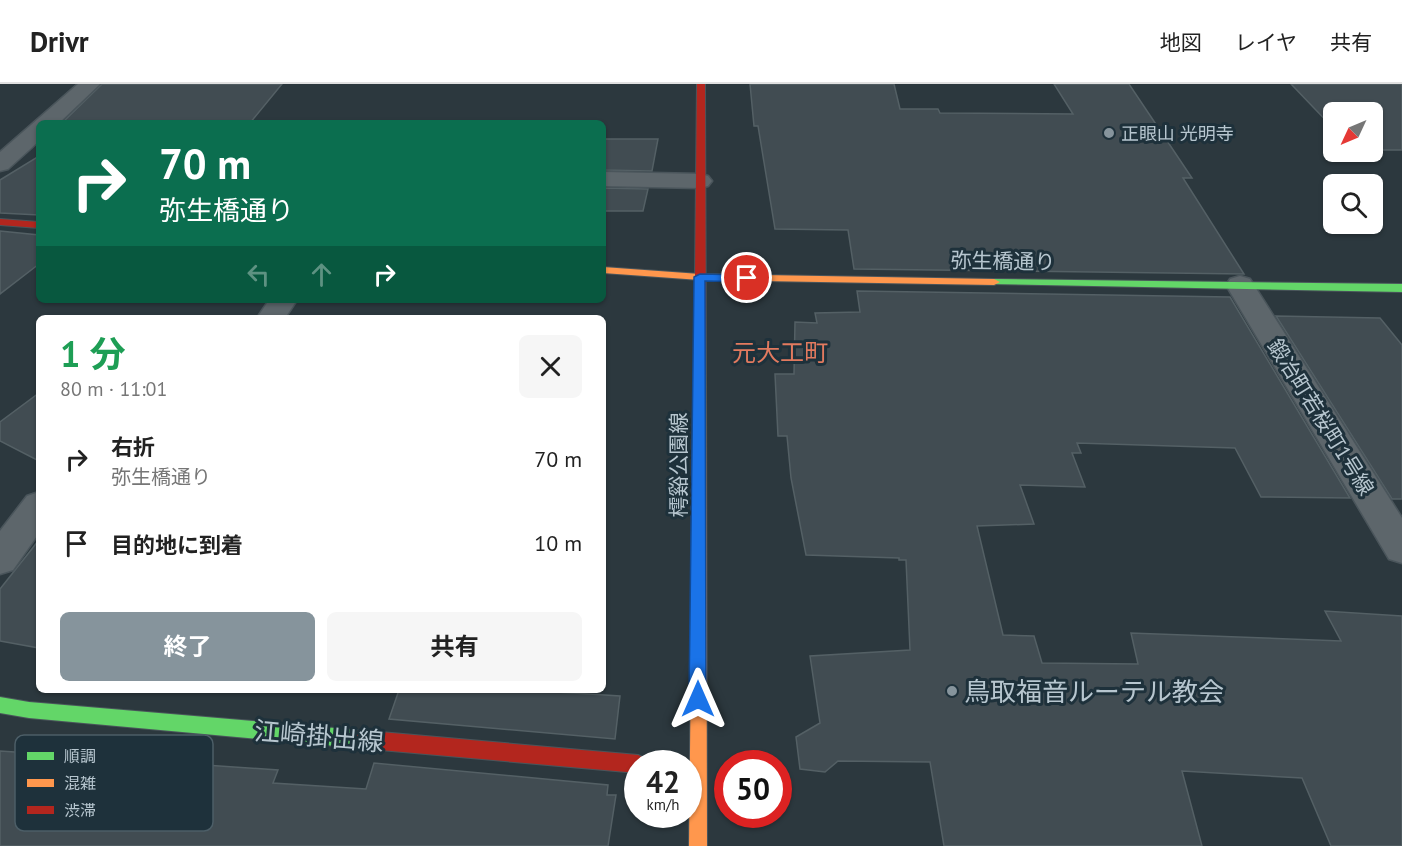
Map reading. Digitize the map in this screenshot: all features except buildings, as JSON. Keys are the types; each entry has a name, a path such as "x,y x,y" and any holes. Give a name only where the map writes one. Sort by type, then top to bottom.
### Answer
{"street":[{"path":"49,120 90,84"},
{"name":"樗谿公園線","path":"693,750 701,84"},
{"path":"0,164 36,132"},
{"path":"606,180 700,181"},
{"path":"0,222 36,225"},
{"name":"弥生橋通り","path":"606,270 700,277 1402,288"},
{"name":"鍛冶町若桜町1号線","path":"1240,285 1402,548"},
{"path":"0,559 36,510"},
{"name":"江崎掛出線","path":"0,705 29,710 624,763"},
{"name":"樗谿公園線","path":"697,828 698,846"}],"traffic: fast":[{"path":"994,282 1402,288"},
{"path":"0,705 29,710 358,739"}],"traffic: slow":[{"path":"606,270 700,277 994,282"},
{"path":"698,846 700,375"}],"traffic: jam":[{"path":"700,375 701,84"},
{"path":"0,222 36,225"},
{"path":"358,739 624,763"}],"place":[{"name":"正眼山 光明寺","path":"1109,133"},
{"name":"鳥取福音ルーテル教会","path":"952,691"}],"district":[{"name":"元大工町","path":"780,352"}],"route":[{"path":"698,699 700,277 747,278"}]}
